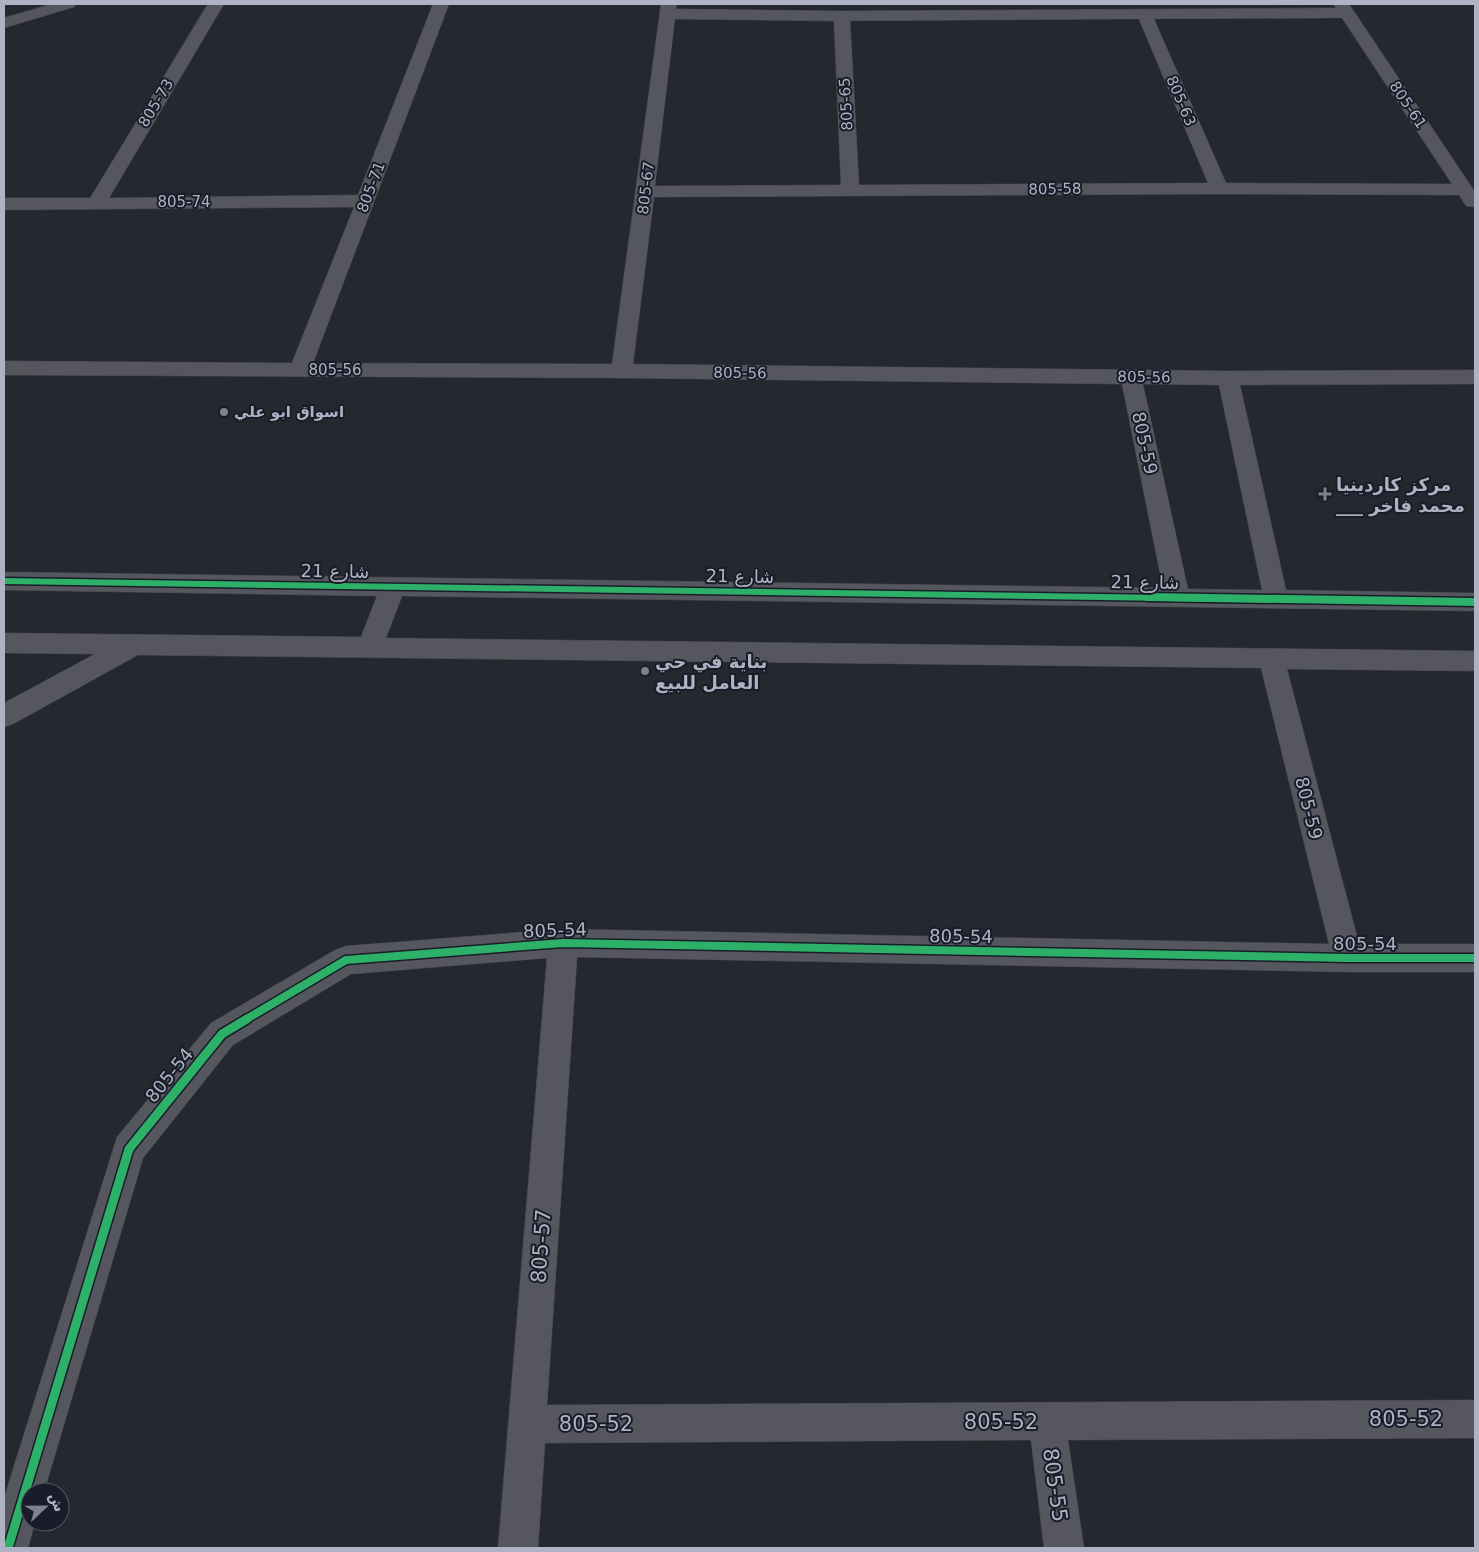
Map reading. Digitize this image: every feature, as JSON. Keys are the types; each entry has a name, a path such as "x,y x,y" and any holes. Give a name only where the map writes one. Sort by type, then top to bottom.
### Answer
{"street":[{"path":"4,23 68,4"},
{"name":"805-73","path":"96,203 216,4"},
{"name":"805-71","path":"300,370 441,4"},
{"path":"669,9 842,16 1144,13 1344,8"},
{"name":"805-61","path":"1344,8 1475,206"},
{"name":"805-67","path":"622,371 669,9"},
{"name":"805-63","path":"1144,13 1219,188"},
{"name":"805-65","path":"842,16 850,191"},
{"name":"805-58","path":"645,192 1219,188 1465,190"},
{"name":"805-74","path":"4,204 365,201"},
{"name":"805-56","path":"4,368 622,371 1228,378 1475,377"},
{"name":"805-59","path":"1131,377 1177,597"},
{"path":"1228,378 1276,599"},
{"name":"شارع 21","path":"4,582 1475,602"},
{"path":"370,647 393,587"},
{"path":"4,643 1475,661"},
{"path":"4,716 136,644"},
{"name":"805-59","path":"1271,658 1348,958"},
{"name":"805-54","path":"8,1548 129,1149 222,1034 346,960 563,943 1348,958 1475,958"},
{"name":"805-57","path":"518,1548 563,943"},
{"name":"805-52","path":"528,1424 1475,1419"},
{"name":"805-55","path":"1047,1422 1064,1548"}],"cycle path":[{"path":"4,581 1475,602"},
{"path":"8,1548 129,1149 222,1034 346,960 563,943 1348,958 1475,958"}],"place":[{"name":"اسواق ابو علي","path":"224,412"},
{"name":"مركز كاردينيا ___ محمد فاخر","path":"1325,494"},
{"name":"بناية في حي العامل للبيع","path":"645,671"}]}
